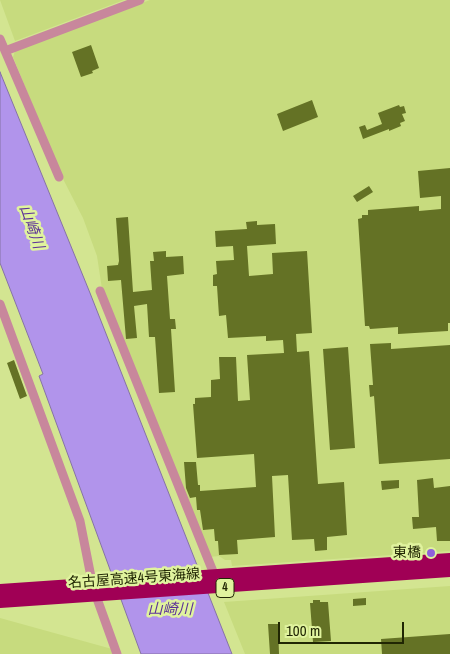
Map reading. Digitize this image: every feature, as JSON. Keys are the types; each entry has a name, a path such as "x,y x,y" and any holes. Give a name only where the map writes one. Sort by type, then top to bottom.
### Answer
{"highway":[{"name":"名古屋高速4号東海線","path":"0,590 450,559"},
{"name":"名古屋高速4号東海線","path":"0,602 450,571"}],"street":[{"path":"5,51 140,0"},
{"path":"0,38 59,177"},
{"path":"100,291 216,579"},
{"path":"0,304 26,379 80,521 94,590 117,654"}],"shaded area":[{"path":"0,0 124,0 15,41"},
{"path":"150,0 450,0 450,551 232,566 231,560 225,560 219,556 209,557 102,289 97,256 83,218 61,175 13,57 15,51"},
{"path":"450,586 450,654 245,654 224,602"},
{"path":"0,618 112,649 114,654 0,654"}],"water":[{"name":"山崎川","path":"0,72 90,293 232,654 141,654 39,376 43,374 0,263"}],"building":[{"path":"91,45 99,68 92,71 93,73 81,77 72,52"},
{"path":"312,100 318,117 283,131 277,114"},
{"path":"399,105 400,107 404,106 406,113 402,114 405,121 400,123 401,126 363,139 359,127 365,125 367,130 382,124 378,113"},
{"path":"450,168 450,323 448,323 448,331 398,334 398,327 370,329 369,326 365,326 358,219 362,218 362,215 368,215 368,210 419,206 419,211 441,209 441,196 420,198 418,171"},
{"path":"369,186 373,192 357,202 353,196"},
{"path":"128,217 133,292 152,290 150,261 154,261 153,252 166,251 166,257 183,256 184,274 167,276 170,319 175,319 176,329 171,329 175,392 159,393 155,337 149,337 147,304 134,306 137,338 126,339 121,280 108,281 107,266 118,265 119,261 116,218"},
{"path":"257,221 257,225 275,224 276,244 247,246 249,276 273,274 272,253 307,251 312,333 296,334 297,352 309,351 318,484 344,482 347,535 327,537 327,550 315,551 314,539 292,540 288,475 272,476 275,537 237,540 238,554 219,555 218,541 215,541 214,529 203,530 200,510 197,510 196,497 190,498 186,488 184,462 196,462 200,491 256,487 254,454 197,458 193,404 195,404 195,398 211,397 211,380 220,379 219,357 236,357 238,401 250,400 247,355 284,353 283,340 266,341 266,336 228,338 226,315 219,316 217,286 213,286 213,275 217,274 216,261 234,260 233,246 216,247 215,231 247,229 246,222"},
{"path":"391,343 391,349 450,345 450,459 379,464 374,396 370,397 369,385 373,385 370,344"},
{"path":"348,347 355,448 330,450 323,349"},
{"path":"14,360 27,396 20,399 7,363"},
{"path":"433,478 434,488 450,486 450,541 437,541 436,527 413,529 412,517 419,517 417,480"},
{"path":"399,480 399,488 382,490 381,481"},
{"path":"366,598 366,605 353,606 353,599"},
{"path":"313,600 328,602 331,641 313,642 310,603 313,603"},
{"path":"268,624 278,624 279,654 270,654"},
{"path":"450,634 450,654 382,654 381,639"}],"place":[{"name":"東橋","path":"431,553"}]}
